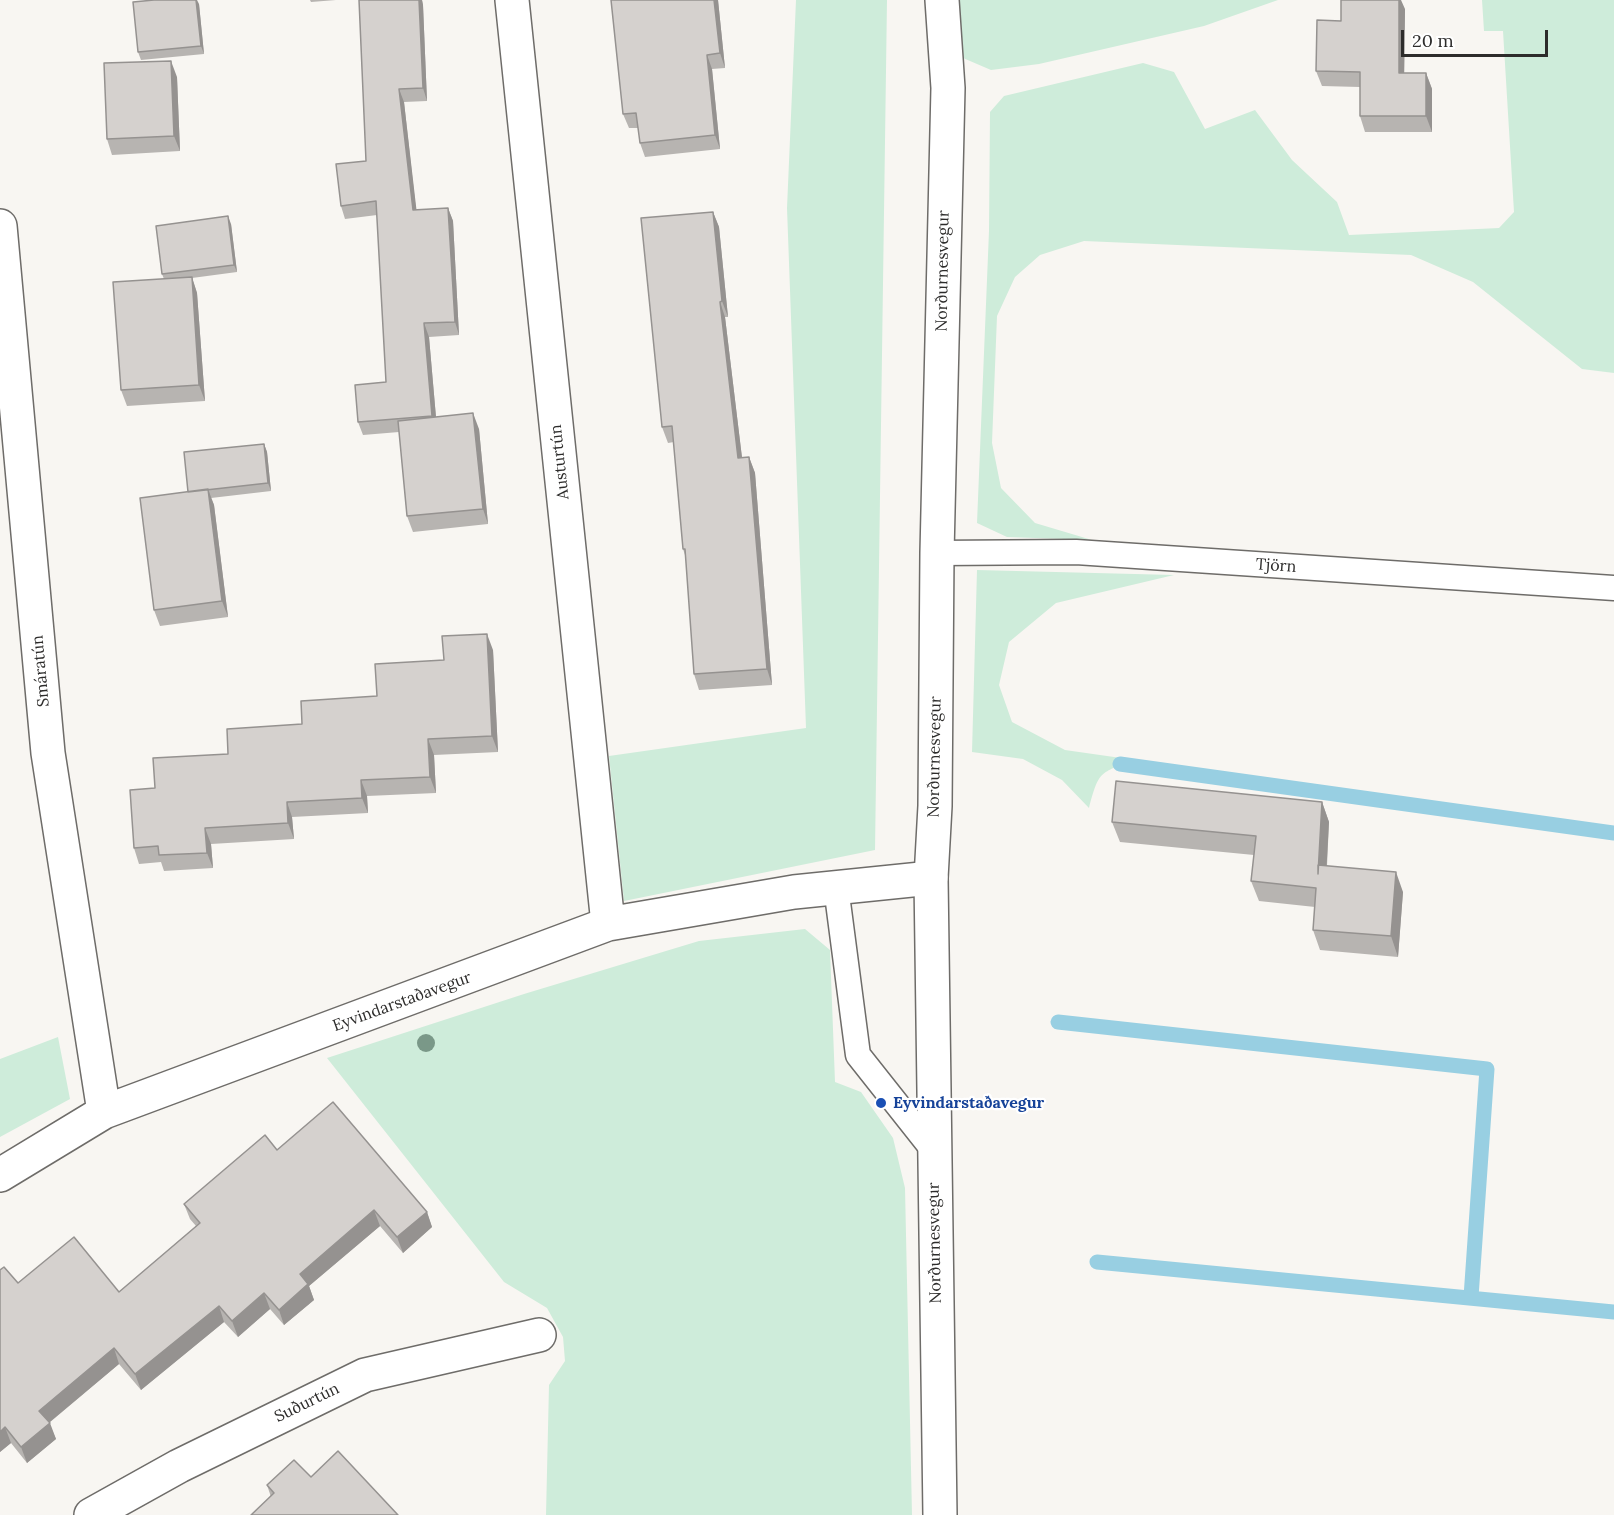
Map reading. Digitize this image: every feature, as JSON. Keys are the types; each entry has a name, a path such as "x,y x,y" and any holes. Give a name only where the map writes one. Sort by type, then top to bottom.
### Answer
{"street":[{"name":"Austurtún","path":"512,0 608,924"},
{"name":"Norðurnesvegur","path":"940,1515 931,878 935,806 937,553 948,88 942,0"},
{"name":"Smáratún","path":"0,226 48,753 104,1112"},
{"name":"Eyvindarstaðavegur","path":"0,1175 104,1112 608,924 794,892 931,878"},
{"name":"Suðurtún","path":"91,1515 179,1466 365,1375 539,1335"}],"lane":[{"name":"Tjörn","path":"937,553 1076,552 1614,588"},
{"path":"836,887 858,1055 934,1151"}],"green space":[{"path":"796,0 887,0 875,850 624,901 609,756 806,728 787,208"},
{"path":"959,0 1278,0 1204,26 1039,64 991,70 963,58"},
{"path":"1482,0 1614,0 1614,373 1582,369 1473,282 1411,255 1084,241 1040,255 1015,277 997,316 992,443 1001,488 1035,523 1092,540 1007,537 977,523 989,231 990,112 1004,96 1143,63 1174,72 1205,129 1255,110 1292,160 1337,202 1349,235 1499,228 1514,212 1503,31 1484,31"},
{"path":"977,570 1174,575 1056,603 1009,642 999,685 1012,722 1065,750 1135,760 1102,775 1095,787 1089,808 1062,780 1023,759 972,752"},
{"path":"805,929 830,950 835,1082 861,1092 893,1138 905,1188 912,1515 546,1515 549,1385 565,1361 563,1337 547,1308 504,1282 327,1058 524,994 699,941"},
{"path":"58,1037 70,1099 0,1137 0,1059"}],"building":[{"path":"196,0 201,46 138,52 133,2"},
{"path":"359,0 419,0 423,88 399,89 413,210 448,208 455,322 424,323 432,416 358,422 355,385 386,382 376,201 341,206 336,164 366,161"},
{"path":"611,0 714,0 720,53 707,55 715,135 640,143 636,113 623,114"},
{"path":"1341,0 1399,0 1399,73 1426,73 1426,116 1360,116 1360,72 1316,71 1317,20 1341,21"},
{"path":"171,61 174,136 107,139 104,63"},
{"path":"713,212 722,301 720,302 738,458 749,457 767,669 694,674 685,549 683,549 672,426 662,427 641,218"},
{"path":"228,216 234,265 162,274 156,226"},
{"path":"192,277 199,385 121,390 113,282"},
{"path":"473,413 483,509 407,516 398,421"},
{"path":"264,444 268,483 188,492 184,452"},
{"path":"208,489 222,601 154,610 140,498"},
{"path":"487,634 492,736 428,739 430,777 361,780 362,798 287,802 288,823 205,828 207,853 159,855 158,846 134,848 130,790 155,788 153,758 228,754 227,729 302,724 301,701 377,696 375,664 444,660 442,636"},
{"path":"1116,781 1322,802 1318,865 1396,872 1391,936 1313,930 1316,888 1251,881 1256,836 1112,822"},
{"path":"333,1102 427,1212 397,1237 374,1210 300,1274 308,1284 279,1310 264,1293 232,1321 219,1306 135,1374 114,1348 39,1411 50,1423 21,1447 5,1427 0,1432 0,1270 4,1267 18,1283 74,1237 119,1292 200,1223 184,1204 265,1135 277,1150"},
{"path":"338,1451 398,1515 251,1515 274,1493 267,1485 294,1460 311,1477"}],"waterway":[{"path":"1120,764 1614,833"},
{"path":"1058,1022 1487,1069 1471,1297"},
{"path":"1097,1262 1614,1312"}],"place":[{"name":"Eyvindarstaðavegur","path":"881,1103"}]}
